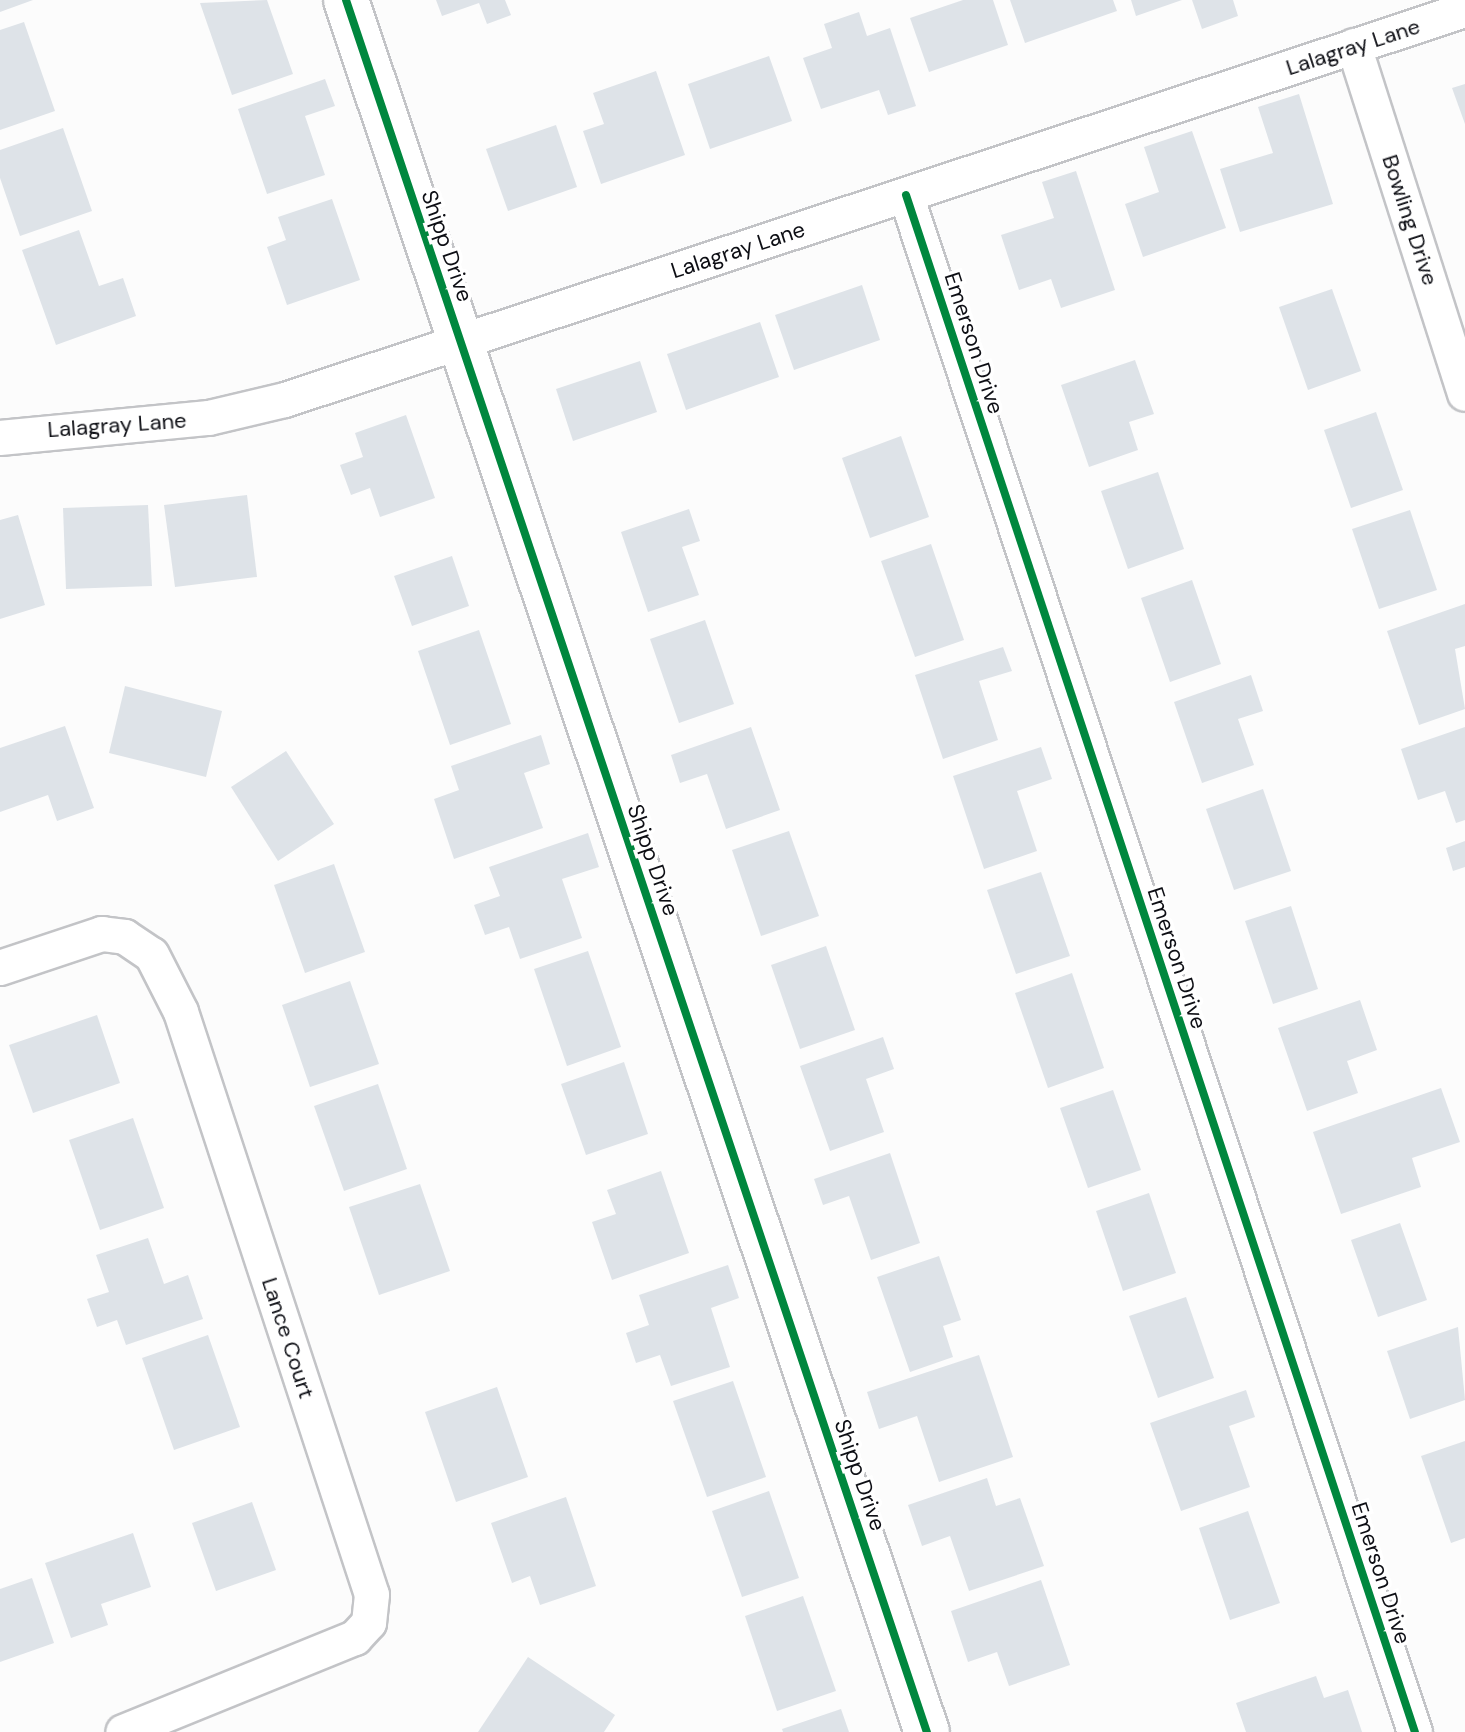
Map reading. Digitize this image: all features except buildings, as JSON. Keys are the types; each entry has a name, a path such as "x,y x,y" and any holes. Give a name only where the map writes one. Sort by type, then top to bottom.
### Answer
{"street":[{"name":"Shipp Drive","path":"346,0 927,1732"},
{"name":"Lalagray Lane","path":"0,438 209,418 460,343 1465,10"},
{"name":"Bowling Drive","path":"1354,46 1465,394"},
{"name":"Emerson Drive","path":"906,195 1415,1732"},
{"name":"Lance Court","path":"0,968 102,934 125,937 152,955 181,1012 372,1595 369,1623 355,1638 123,1732"}],"cycle path":[{"path":"346,0 927,1732"},
{"path":"906,195 1415,1732"}]}
